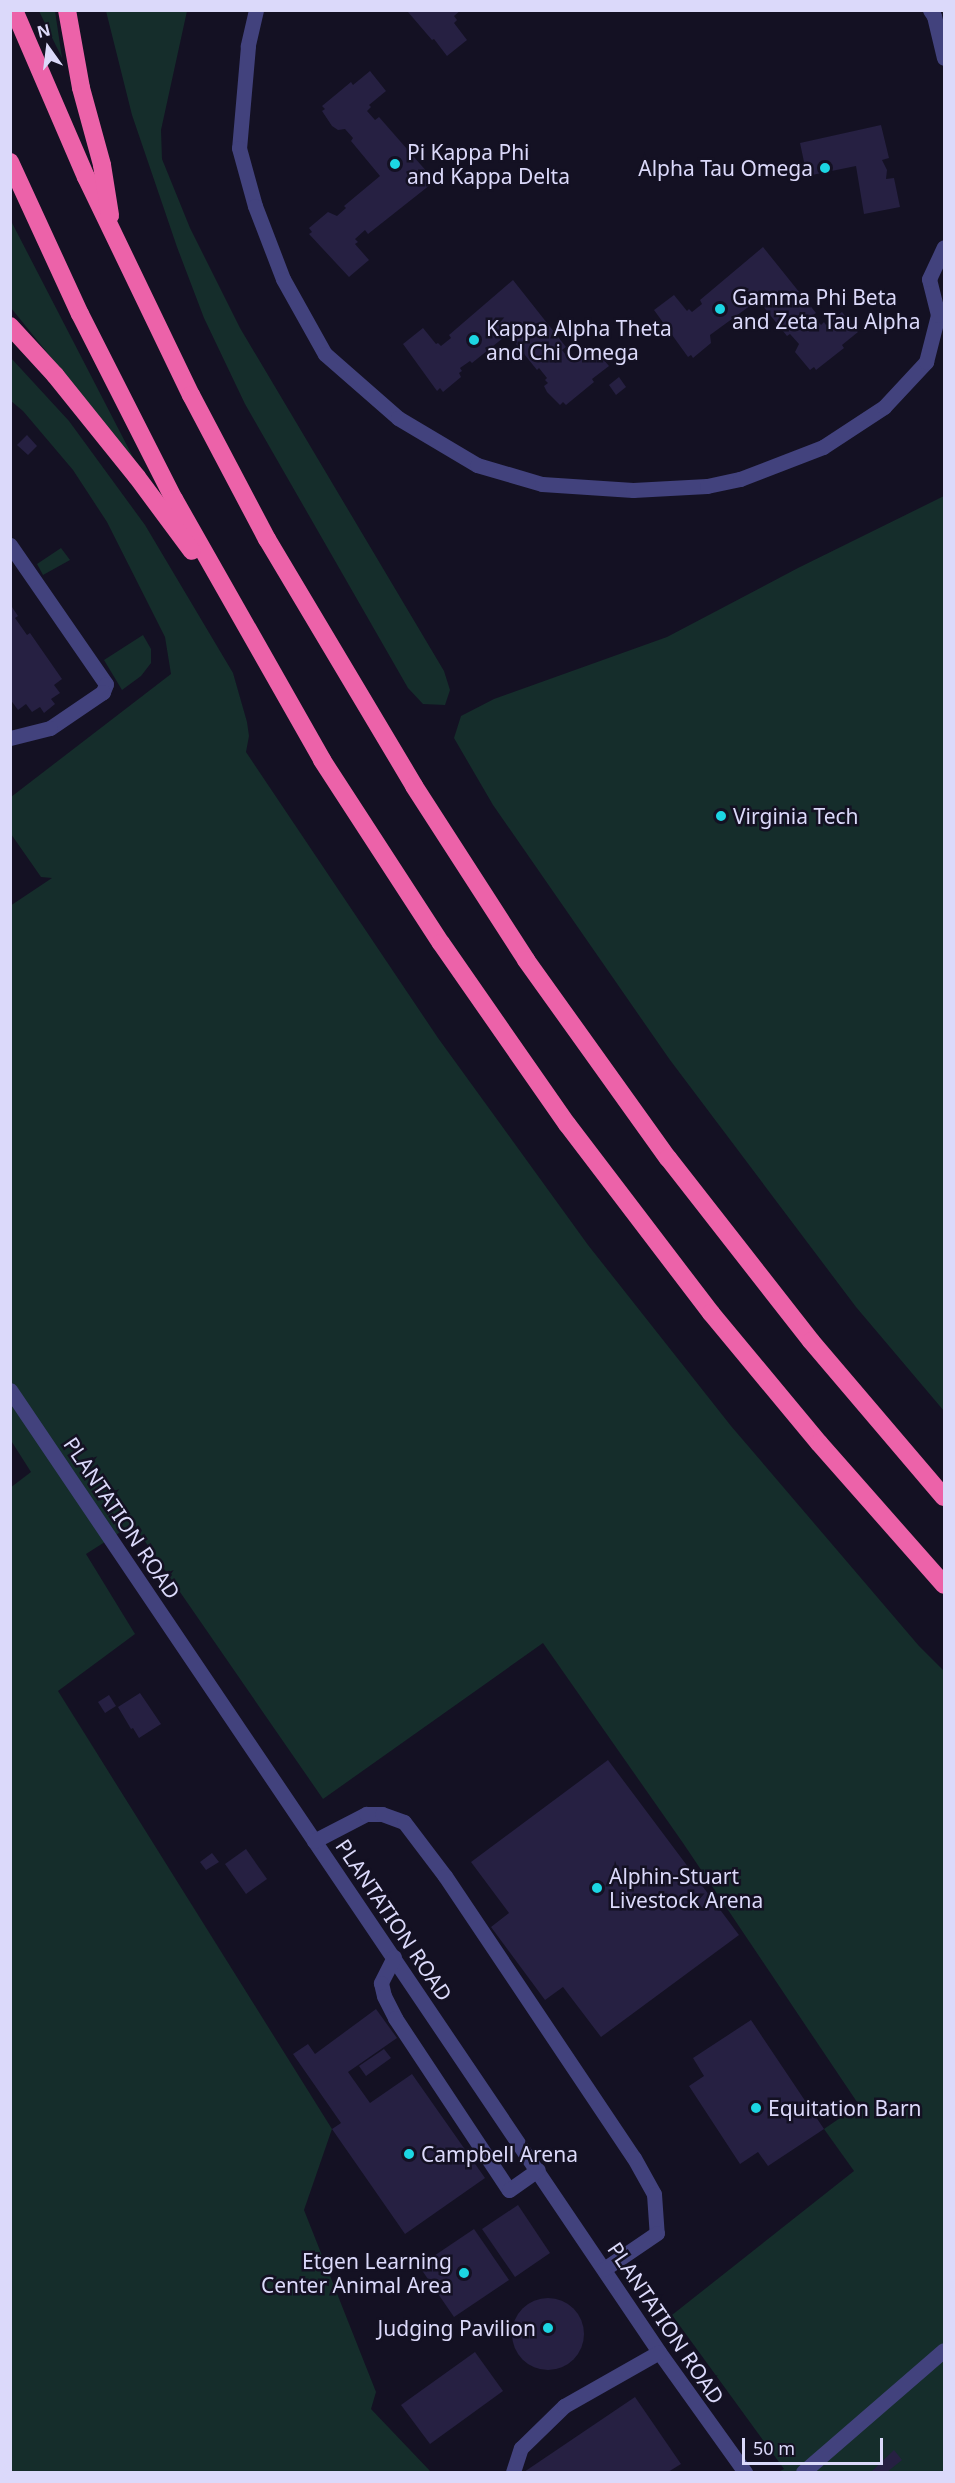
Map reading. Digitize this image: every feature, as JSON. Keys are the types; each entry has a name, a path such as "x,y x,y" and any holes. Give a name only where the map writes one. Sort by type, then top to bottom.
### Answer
{"highway":[{"path":"14,10 113,234 191,395 267,539 456,853 526,960 675,1167 811,1341 945,1497"},
{"path":"67,10 81,87 102,165 113,234"},
{"path":"10,162 126,406 237,613 322,759 453,961 567,1124 669,1259 761,1375 878,1512 945,1584"},
{"path":"10,326 55,375 137,477 237,613"}],"street":[{"path":"256,10 248,46 239,148 255,206 283,279 325,354 398,418 477,465 542,484 633,490 707,486 740,479 823,447 884,407 926,362 938,315 929,279 945,247"},
{"path":"936,14 945,58"},
{"path":"10,544 106,684 103,692 50,728 10,738"},
{"name":"PLANTATION ROAD","path":"10,1390 659,2352 745,2472"},
{"path":"314,1840 366,1814 382,1814 404,1822 452,1885 634,2158 654,2194 657,2233 604,2269"},
{"path":"394,1957 381,1983 384,1996 395,2018 508,2190 538,2170"},
{"path":"804,2472 945,2350"},
{"path":"513,2472 521,2448 564,2406 659,2352"}],"green space":[{"path":"39,11 55,11 62,58"},
{"path":"106,11 187,11 161,130 162,159 190,228 240,328 444,671 450,690 445,705 423,704 408,688 245,404 204,318 177,247 132,115"},
{"path":"10,219 135,461 11,308"},
{"path":"11,358 69,421 145,525 233,673 247,722 249,736 246,752 438,1038 588,1245 731,1426 919,1646 944,1671 944,2472 778,2472 784,2469 672,2315 854,2171 824,2129 859,2105 683,1843 543,1643 323,1799 133,1524 86,1554 135,1634 58,1691 332,2129 304,2210 376,2392 371,2409 431,2472 11,2472 10,1488 31,1472 10,1439 10,906 52,878 41,877 11,834 11,797 171,674 165,637 107,522 73,470 23,411 11,401"},
{"path":"944,496 944,1411 856,1307 670,1060 493,805 454,738 461,716 494,699 667,637 798,568"},
{"path":"61,548 70,560 43,575 37,564"},
{"path":"143,635 151,649 151,663 141,676 122,690 104,660"}],"building":[{"path":"410,10 461,10 454,16 457,20 454,23 467,40 447,56 408,12"},
{"name":"Pi Kappa Phi and Kappa Delta","path":"370,71 386,91 369,105 371,107 367,111 375,120 379,117 435,181 368,234 365,230 355,239 358,242 355,244 369,260 349,277 309,234 312,232 309,228 328,212 337,216 346,208 344,206 380,176 351,141 353,138 345,129 338,130 332,126 322,111 325,109 322,106 351,82 353,85"},
{"name":"Alpha Tau Omega","path":"881,125 889,158 882,160 887,170 886,179 894,178 900,207 864,214 856,166 807,176 800,143"},
{"name":"Gamma Phi Beta and Zeta Tau Alpha","path":"763,247 816,313 813,315 821,325 824,322 826,325 842,312 858,332 842,345 844,348 816,370 814,367 810,370 795,352 799,344 790,334 787,336 758,300 710,335 711,343 693,358 691,355 688,357 654,310 674,295 687,311 689,309 692,312 702,304 700,300"},
{"name":"Kappa Alpha Theta and Chi Omega","path":"513,280 566,347 562,350 570,360 574,357 576,359 592,346 609,366 566,405 563,402 560,405 547,392 544,386 548,383 545,380 547,378 539,368 537,370 508,334 472,363 470,361 460,368 461,377 443,392 440,388 437,391 403,344 423,328 436,344 441,346 451,338 449,335"},
{"path":"619,377 626,387 616,395 609,385"},
{"path":"27,435 37,446 28,455 17,445"},
{"path":"10,604 18,616 15,618 27,635 30,633 62,679 54,685 60,693 51,699 55,704 44,713 40,707 32,712 26,704 18,710 10,699"},
{"path":"140,1693 161,1724 139,1738 118,1707"},
{"path":"109,1695 116,1706 105,1713 98,1702"},
{"name":"Alphin-Stuart Livestock Arena","path":"608,1760 739,1935 601,2037 563,1987 545,2000 491,1927 509,1913 471,1862"},
{"path":"246,1849 267,1879 246,1894 225,1864"},
{"path":"212,1853 219,1862 206,1870 200,1862"},
{"name":"Campbell Arena","path":"376,2009 397,2038 348,2072 370,2103 412,2074 485,2178 405,2234 332,2129 341,2123 293,2054 308,2044 315,2054"},
{"name":"Equitation Barn","path":"751,2020 824,2129 768,2166 758,2152 740,2164 689,2086 704,2076 693,2058"},
{"path":"384,2049 391,2058 366,2076 359,2066"},
{"path":"518,2205 550,2253 515,2277 482,2229"},
{"name":"Etgen Learning Center Animal Area","path":"474,2229 509,2280 454,2317 419,2266"},
{"name":"Judging Pavilion","path":"548,2298 562,2301 574,2308 581,2320 584,2334 581,2348 574,2360 562,2367 548,2370 534,2367 522,2360 515,2348 512,2334 515,2320 522,2308 534,2301"},
{"path":"475,2352 503,2391 430,2444 401,2405"},
{"path":"635,2397 681,2464 668,2472 524,2472"},
{"path":"894,2450 902,2460 887,2472 871,2472"}],"place":[{"name":"Pi Kappa Phi and Kappa Delta","path":"395,164"},
{"name":"Alpha Tau Omega","path":"825,168"},
{"name":"Gamma Phi Beta and Zeta Tau Alpha","path":"720,309"},
{"name":"Kappa Alpha Theta and Chi Omega","path":"474,340"},
{"name":"Virginia Tech","path":"721,816"},
{"name":"Alphin-Stuart Livestock Arena","path":"597,1888"},
{"name":"Equitation Barn","path":"756,2108"},
{"name":"Campbell Arena","path":"409,2154"},
{"name":"Etgen Learning Center Animal Area","path":"464,2273"},
{"name":"Judging Pavilion","path":"548,2328"}]}
